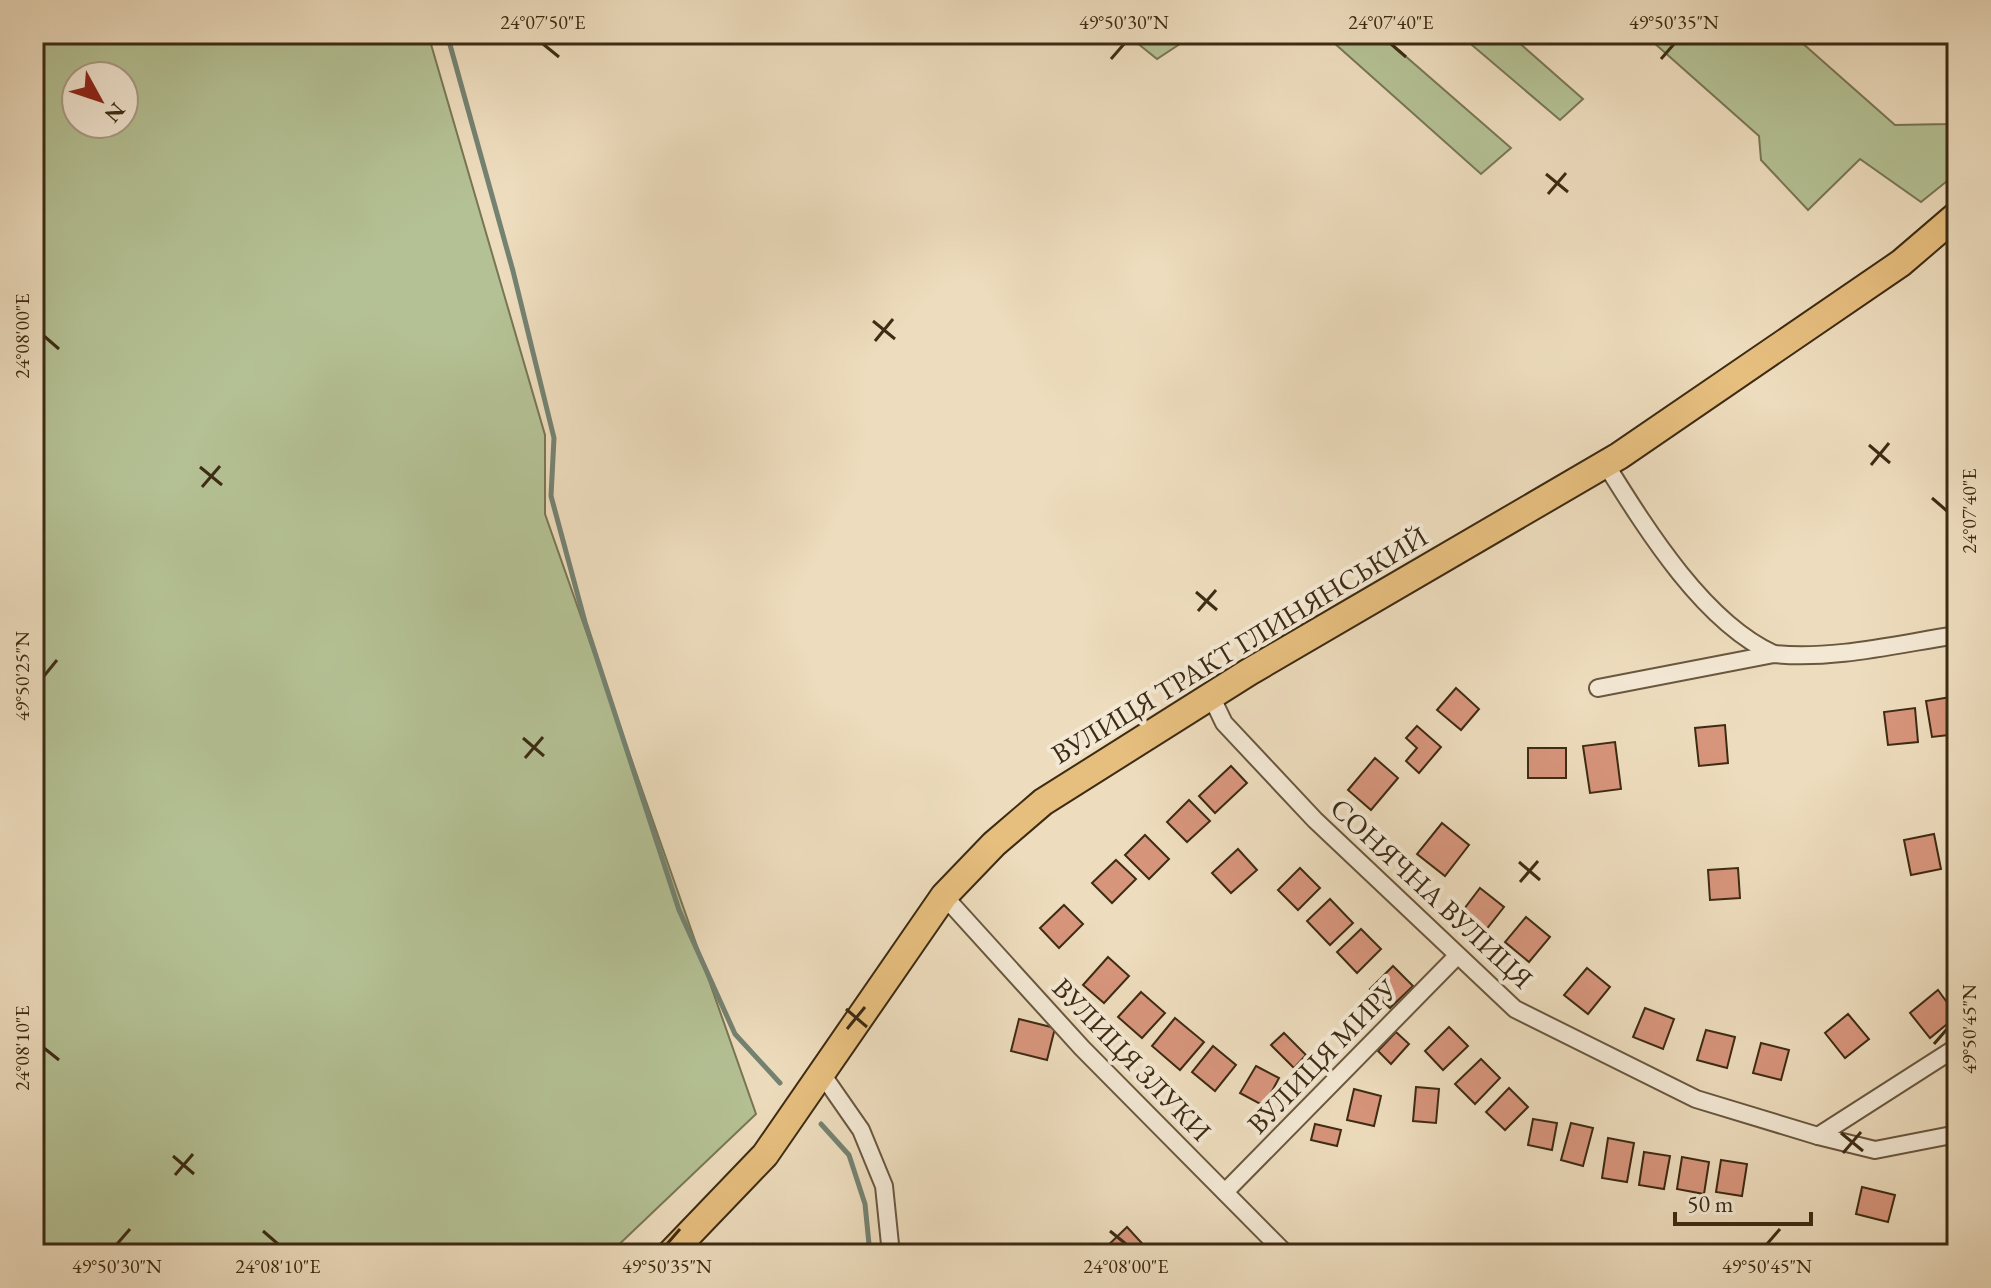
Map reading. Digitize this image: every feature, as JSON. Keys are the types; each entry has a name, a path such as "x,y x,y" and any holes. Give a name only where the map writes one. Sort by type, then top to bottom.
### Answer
{"main road":[{"name":"ВУЛИЦЯ ТРАКТ ГЛИНЯНСЬКИЙ","path":"670,1254 765,1155 944,896 994,844 1043,802 1211,696 1605,463 1901,263 1957,215"}],"street":[{"path":"1605,463 1636,514 1675,565 1725,620 1752,644 1774,654"},
{"path":"1598,688 1774,654 1796,656 1859,651 1957,635"},
{"name":"СОНЯЧНА ВУЛИЦЯ","path":"1211,696 1224,723 1295,799 1456,957 1515,1009 1696,1099 1818,1136 1875,1150 1957,1134"},
{"name":"ВУЛИЦЯ ЗЛУКИ","path":"944,896 1082,1048 1286,1254"},
{"name":"ВУЛИЦЯ МИРУ","path":"1225,1192 1456,957"},
{"path":"1818,1136 1957,1047"},
{"path":"822,1074 861,1130 884,1186 891,1254"}],"green space":[{"path":"34,34 428,34 545,435 545,514 756,1114 609,1254 34,1254"},
{"path":"1126,34 1195,34 1157,59"},
{"path":"1324,34 1380,34 1511,148 1481,174"},
{"path":"1459,34 1509,34 1583,99 1560,120"},
{"path":"1644,34 1792,34 1895,125 1948,124 1957,105 1957,173 1921,202 1860,159 1808,210 1761,160 1759,136"}],"building":[{"path":"1456,688 1479,709 1461,730 1437,710"},
{"path":"1957,696 1957,734 1932,737 1926,701"},
{"path":"1915,708 1918,742 1888,745 1884,712"},
{"path":"1725,725 1728,763 1699,766 1695,728"},
{"path":"1417,726 1441,747 1419,773 1406,761 1417,748 1406,738"},
{"path":"1615,742 1621,789 1590,793 1583,746"},
{"path":"1528,748 1566,748 1566,778 1528,778"},
{"path":"1375,758 1398,778 1371,810 1348,790"},
{"path":"1231,766 1247,783 1215,813 1199,796"},
{"path":"1189,800 1210,821 1187,842 1167,822"},
{"path":"1442,823 1469,845 1445,876 1417,854"},
{"path":"1934,834 1941,869 1911,875 1904,840"},
{"path":"1145,835 1169,859 1149,879 1125,855"},
{"path":"1238,849 1257,870 1231,893 1212,873"},
{"path":"1116,860 1136,879 1112,903 1092,883"},
{"path":"1300,868 1320,888 1298,910 1278,890"},
{"path":"1738,868 1740,898 1710,900 1708,870"},
{"path":"1480,888 1504,907 1485,931 1461,913"},
{"path":"1330,899 1353,923 1330,945 1307,921"},
{"path":"1064,905 1083,924 1059,948 1040,928"},
{"path":"1526,917 1550,937 1529,962 1505,942"},
{"path":"1361,929 1381,949 1357,973 1337,952"},
{"path":"1108,957 1129,976 1104,1003 1083,985"},
{"path":"1393,966 1413,986 1390,1008 1370,989"},
{"path":"1587,968 1610,987 1588,1014 1564,995"},
{"path":"1938,990 1957,1016 1930,1038 1910,1013"},
{"path":"1141,992 1165,1013 1142,1038 1118,1017"},
{"path":"1645,1008 1674,1019 1663,1049 1633,1037"},
{"path":"1848,1014 1869,1039 1845,1058 1825,1033"},
{"path":"1175,1018 1204,1042 1180,1070 1152,1046"},
{"path":"1019,1019 1055,1028 1047,1060 1011,1051"},
{"path":"1449,1027 1468,1046 1443,1070 1425,1051"},
{"path":"1706,1030 1735,1037 1727,1068 1697,1060"},
{"path":"1396,1032 1409,1044 1391,1064 1378,1051"},
{"path":"1284,1033 1306,1055 1294,1068 1271,1045"},
{"path":"1761,1043 1789,1050 1781,1080 1753,1073"},
{"path":"1213,1046 1236,1065 1215,1091 1192,1072"},
{"path":"1481,1059 1500,1078 1475,1104 1455,1084"},
{"path":"1256,1066 1279,1078 1264,1106 1240,1093"},
{"path":"1416,1087 1439,1089 1436,1123 1413,1121"},
{"path":"1509,1088 1528,1107 1505,1130 1486,1112"},
{"path":"1354,1089 1381,1096 1374,1126 1347,1120"},
{"path":"1533,1119 1557,1123 1552,1150 1528,1145"},
{"path":"1571,1123 1593,1128 1583,1166 1561,1160"},
{"path":"1315,1124 1341,1130 1337,1146 1311,1140"},
{"path":"1608,1138 1634,1143 1627,1182 1602,1178"},
{"path":"1644,1152 1670,1156 1664,1189 1639,1185"},
{"path":"1682,1157 1709,1162 1704,1194 1677,1189"},
{"path":"1721,1160 1747,1164 1742,1196 1716,1192"},
{"path":"1862,1187 1895,1195 1888,1222 1856,1214"},
{"path":"1127,1227 1149,1251 1146,1254 1099,1254"},
{"path":"753,1244 760,1254 740,1254"}],"waterway":[{"path":"447,34 513,271 554,438 551,496 585,622 679,910 735,1034 780,1083"},
{"path":"821,1124 849,1155 865,1204 870,1254"}]}
